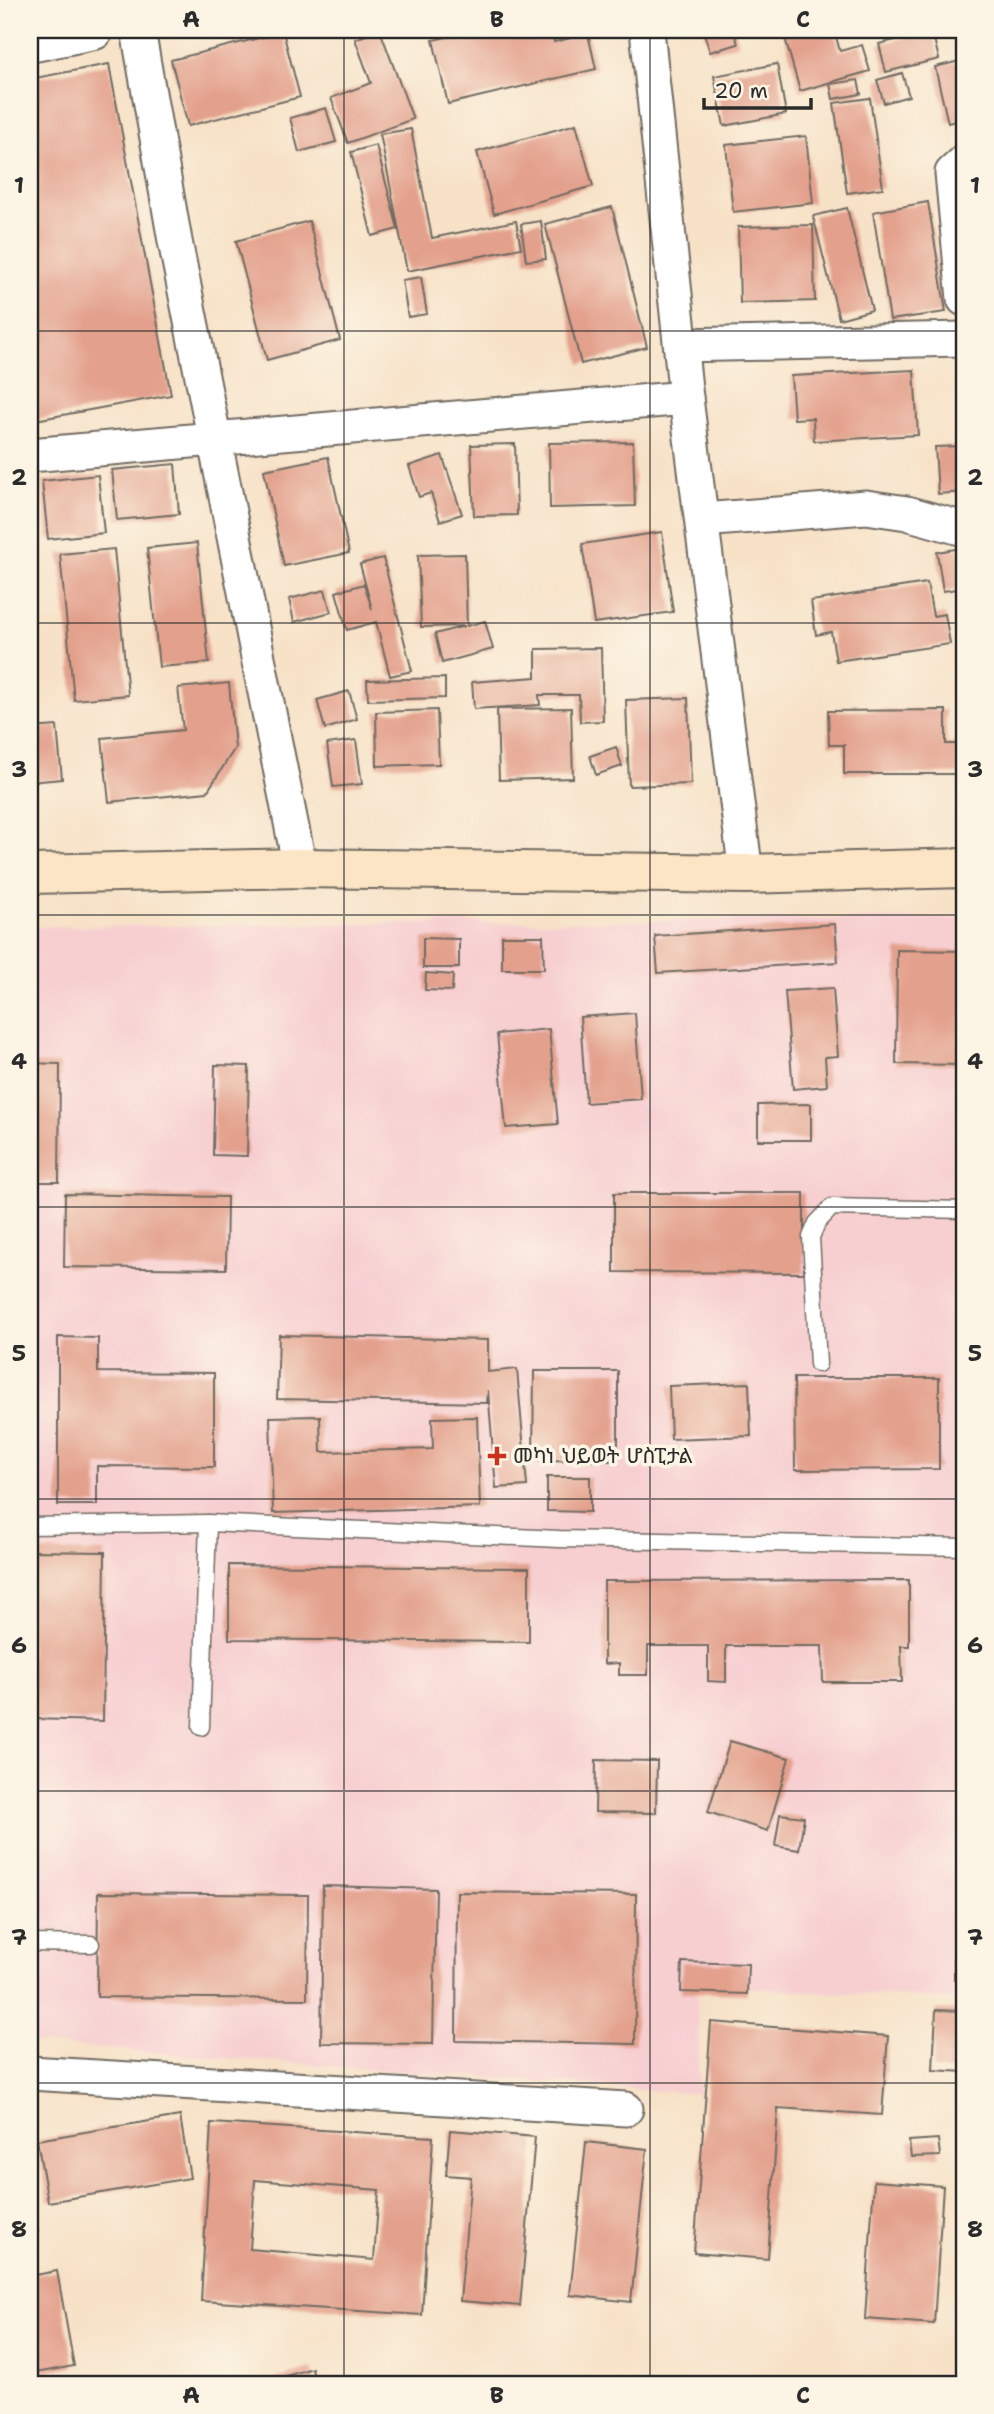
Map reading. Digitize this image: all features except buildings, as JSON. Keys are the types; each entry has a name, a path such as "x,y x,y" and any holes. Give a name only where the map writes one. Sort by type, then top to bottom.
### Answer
{"main road":[{"path":"30,874 300,867 746,874 964,869"}],"street":[{"path":"30,43 94,30"},
{"path":"138,30 214,438 300,867"},
{"path":"647,30 686,398 746,874"},
{"path":"964,162 952,173 964,299"},
{"path":"681,345 964,339"},
{"path":"30,456 686,398"},
{"path":"702,520 866,507 907,513 964,529"},
{"path":"30,2073 626,2109"}],"lane":[{"path":"818,1364 811,1237 817,1223 832,1207 964,1210"},
{"path":"201,1727 208,1524"},
{"path":"30,1526 208,1524 559,1539 964,1547"},
{"path":"30,1943 91,1944"}],"shaded area":[{"name":"መካነ ህይወት ሆስፒታል","path":"964,918 964,2000 697,1985 699,2094 30,2043 30,927"}],"place":[{"name":"መካነ ህይወት ሆስፒታል","path":"497,1456"}]}
